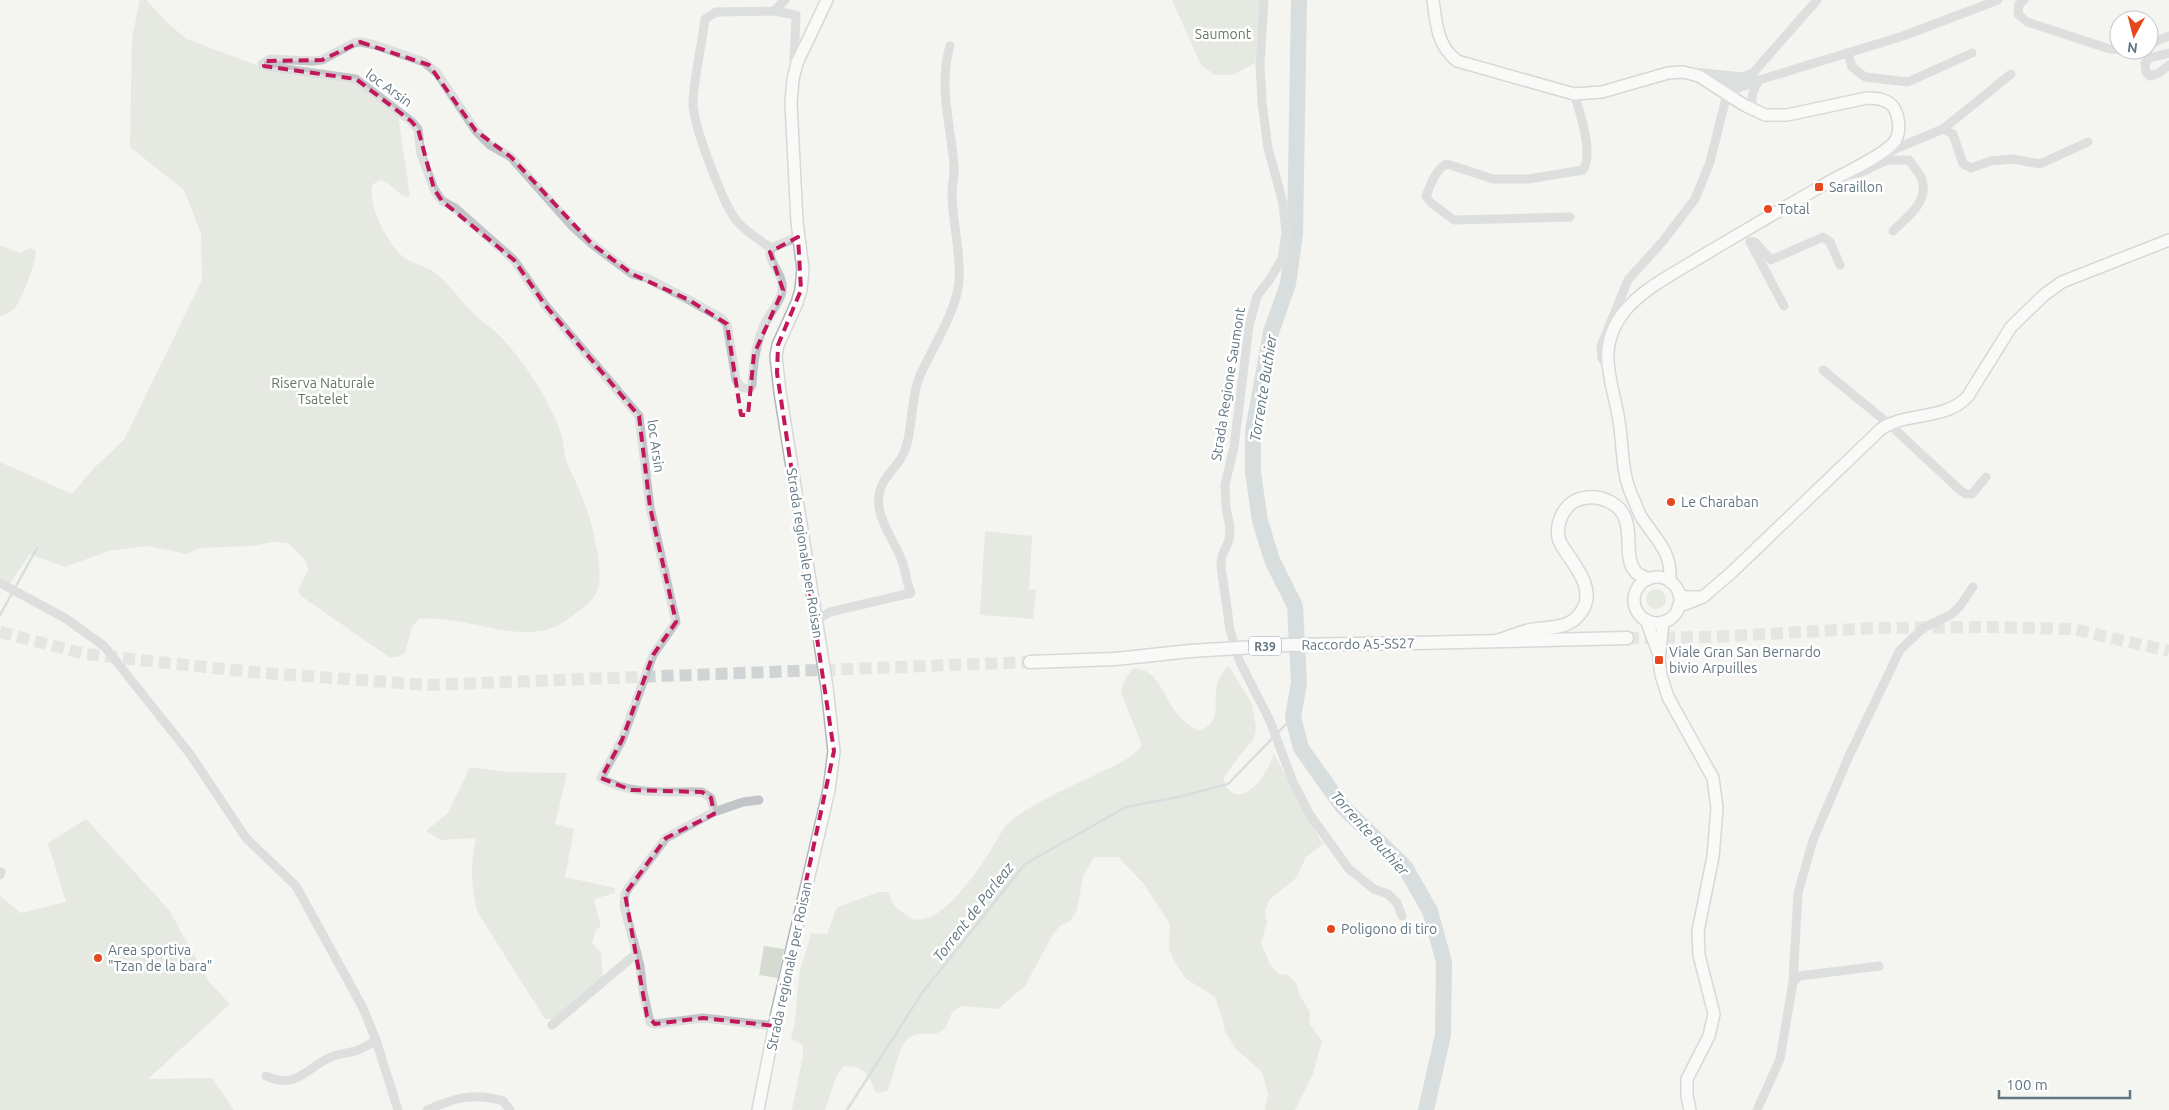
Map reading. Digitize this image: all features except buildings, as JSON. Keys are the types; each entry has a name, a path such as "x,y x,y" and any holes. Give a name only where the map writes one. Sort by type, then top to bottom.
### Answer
{"highway":[{"path":"1497,641 1530,630 1558,628 1578,617 1584,607 1586,596 1585,583 1579,570 1560,542 1559,527 1562,514 1571,504 1582,497 1608,500 1620,508 1627,523 1630,561 1635,572 1653,578"},
{"name":"Raccordo A5-SS27","path":"1030,662 1115,659 1190,650 1288,645 1628,638"}],"main road":[{"name":"Strada regionale per Roisan","path":"758,1110 828,790 834,751 833,729 777,373 778,345 801,290 803,269 798,237 791,103 797,63 827,0"},
{"path":"1432,0 1440,40 1448,54 1457,61 1574,94 1602,92 1668,73 1683,72 1699,76 1753,110 1765,115 1787,115 1867,98 1879,98 1892,106 1897,114 1899,127 1895,141 1874,157 1656,284 1623,312 1611,336 1607,368 1618,414 1625,478 1642,518 1663,547 1670,562 1670,582 1678,594 1685,597 1703,597"},
{"path":"1678,607 1703,597 1731,573 1881,429 1888,424 1948,410 1959,405 1968,396 2010,326 2044,295 2062,282 2169,240"},
{"path":"1659,656 1646,620 1635,607 1634,596 1639,586 1664,569 1663,547"},
{"path":"1653,578 1670,582"},
{"path":"1646,620 1657,623 1672,617 1678,607 1678,594"},
{"path":"1662,622 1659,656 1661,675 1668,697 1713,778 1717,808 1713,857 1698,931 1699,955 1711,999 1713,1021 1709,1036 1687,1078 1687,1096 1690,1110"}],"street":[{"path":"774,11 785,0"},
{"name":"Strada Regione Saumont","path":"1264,0 1260,64 1262,102 1268,148 1283,203 1286,233 1282,259 1257,296 1249,326 1234,447 1225,485 1226,508 1230,527 1229,540 1222,556 1221,566 1230,630 1239,660 1270,721 1284,760 1310,815 1349,869 1374,889 1393,898 1402,916"},
{"path":"1683,72 1743,77 1753,73 1817,0"},
{"path":"1607,368 1602,358 1600,346 1628,280 1695,199 1710,162 1725,102 1736,89 1759,80 1903,36 1998,0"},
{"path":"2024,0 2019,4 2018,14 2027,22 2109,49"},
{"path":"797,63 794,61 796,15 774,11 716,12 705,19 693,102 698,127 722,196 731,213 746,230 771,248 798,237"},
{"name":"loc Arsin","path":"714,812 711,798 702,792 631,790 616,787 601,778 622,740 652,654 676,622 650,507 639,416 544,305 514,260 455,208 442,201 434,189 421,154 418,129 412,121 356,79 290,68 272,68 262,64 270,59 322,60 354,43 360,42 375,45 424,62 437,73 476,131 490,145 511,157 574,227 592,244 632,274 647,278 689,300 721,318 727,324 736,380 741,388 746,389 752,385 754,354 766,322 778,304 783,290 780,273 770,258 771,248"},
{"path":"816,620 830,612 911,593 903,563 882,522 878,503 883,483 897,466 905,452 914,410 915,386 941,334 958,290 959,269 952,193 954,169 944,75 950,46"},
{"path":"1848,53 1852,67 1865,77 1908,82 1972,53"},
{"path":"2169,53 2149,58 2144,63 2146,72 2150,76 2159,73 2169,65"},
{"path":"1874,157 1907,146 1943,129 2011,74"},
{"path":"1709,82 1726,83 1759,80"},
{"path":"1753,110 1751,102 1753,91 1759,80"},
{"path":"1570,218 1454,220 1431,204 1426,196 1442,166 1447,164 1493,179 1528,179 1583,170 1587,164 1586,143 1574,94"},
{"path":"1943,129 1953,134 1963,164 1971,168 1991,162 2013,159 2040,164 2088,142"},
{"path":"1838,177 1862,172 1887,160 1910,160 1922,179 1923,198 1893,231"},
{"path":"1744,231 1784,306"},
{"path":"1750,242 1755,242 1771,260 1823,237 1830,242 1840,265"},
{"path":"1823,370 1888,424 1966,494 1972,494 1986,477"},
{"path":"0,583 65,618 104,646 190,754 246,838 296,886 363,1008 376,1040 398,1110"},
{"path":"1757,1110 1780,1059 1793,982 1798,893 1813,840 1849,756 1900,650 1923,628 1952,614 1973,587"},
{"path":"760,800 743,802 714,812 666,838 629,887 624,899 624,906 637,954 650,1022 655,1024 703,1018 775,1026"},
{"path":"552,1025 637,954"},
{"path":"1793,982 1799,976 1878,966"},
{"path":"266,1076 276,1081 288,1082 299,1078 328,1058 359,1050 376,1040"},
{"path":"427,1110 453,1099 473,1097 503,1101 510,1110"}],"highlighted area":[{"path":"360,42 429,65 476,131 511,157 592,244 632,274 689,300 727,324 741,415 748,415 754,354 783,290 770,252 798,237 801,290 778,345 777,373 834,751 775,1026 703,1018 655,1024 647,1016 625,894 666,838 714,814 711,798 702,792 631,790 601,778 622,740 653,655 676,622 650,507 639,416 545,305 514,260 442,201 434,189 418,129 411,121 356,79 272,68 264,66 264,61 322,60"}],"green space":[{"name":"Riserva Naturale Tsatelet","path":"140,0 146,0 171,26 187,39 256,65 355,82 398,114 410,196 403,196 381,180 373,184 372,201 379,221 395,249 409,260 439,276 450,286 473,313 511,348 535,381 555,418 561,434 567,463 590,519 598,556 599,584 594,596 587,605 568,619 546,630 515,632 451,620 419,619 412,627 405,653 397,657 389,657 301,596 298,590 308,570 306,561 288,543 273,542 252,546 200,548 187,554 148,546 109,551 65,567 30,554 10,583 0,578 0,462 72,494 94,468 124,440 202,280 201,234 184,190 130,147 132,37"},
{"name":"Saumont","path":"1172,0 1260,0 1255,63 1232,75 1215,75 1201,65"},
{"path":"0,245 20,253 30,248 36,250 24,292 13,310 0,317"},
{"path":"985,531 1032,536 1029,589 1036,590 1033,619 980,615"},
{"path":"1656,589 1663,592 1666,599 1663,606 1656,609 1649,606 1646,599 1649,592"},
{"path":"1229,666 1252,704 1256,727 1254,739 1223,779 1227,788 1238,794 1250,790 1261,780 1274,754 1320,840 1324,843 1306,857 1296,878 1269,900 1265,911 1267,922 1261,943 1270,964 1278,974 1288,975 1297,984 1299,994 1310,1012 1309,1023 1322,1041 1313,1074 1295,1110 1265,1110 1268,1094 1262,1072 1236,1049 1225,1032 1215,997 1185,978 1173,959 1169,948 1170,924 1143,883 1118,857 1094,857 1083,876 1077,910 1070,921 1060,926 1053,934 1025,986 998,1009 962,1006 952,1012 948,1023 937,1033 913,1035 900,1050 887,1091 876,1093 871,1081 862,1070 851,1066 844,1066 837,1075 825,1110 792,1110 803,1056 803,1045 791,1039 800,972 811,933 827,934 837,907 879,892 889,892 895,906 916,920 928,918 939,912 962,890 1001,832 1013,819 1043,800 1121,762 1133,755 1142,746 1121,692 1124,681 1133,668 1149,673 1160,686 1179,716 1198,731 1208,726 1214,719 1217,685 1221,675"},
{"path":"470,767 507,772 567,773 555,824 574,829 565,877 615,888 615,893 594,899 601,928 596,929 592,943 601,953 603,978 555,1019 545,1019 478,913 472,876 476,838 441,840 426,831 448,813"},
{"name":"Area sportiva \"Tzan de la bara\"","path":"86,819 169,910 209,982 230,1004 148,1079 212,1078 234,1110 0,1110 0,896 21,913 66,902 48,843"},
{"path":"764,946 784,949 778,978 759,975"}],"waterway":[{"name":"Torrente Buthier","path":"1299,0 1295,234 1288,284 1271,332 1253,431 1253,472 1260,521 1272,560 1295,606 1299,683 1293,717 1301,748 1342,806 1405,867 1430,911 1444,962 1443,1035 1426,1110"},
{"path":"0,615 37,548"},
{"name":"Torrent de Parleaz","path":"847,1110 922,993 1025,864 1126,807 1183,796 1228,784 1293,717"}],"tunnel":[{"path":"1627,638 1713,637 1874,628 1990,627 2073,629 2169,651"},
{"path":"0,632 85,654 251,672 428,685 1030,662"}],"place":[{"name":"Saraillon","path":"1819,187"},
{"name":"Total","path":"1768,209"},
{"name":"Le Charaban","path":"1671,502"},
{"name":"Viale Gran San Bernardo bivio Arpuilles","path":"1659,660"},
{"name":"Poligono di tiro","path":"1331,929"},
{"name":"Area sportiva \"Tzan de la bara\"","path":"98,958"}]}
